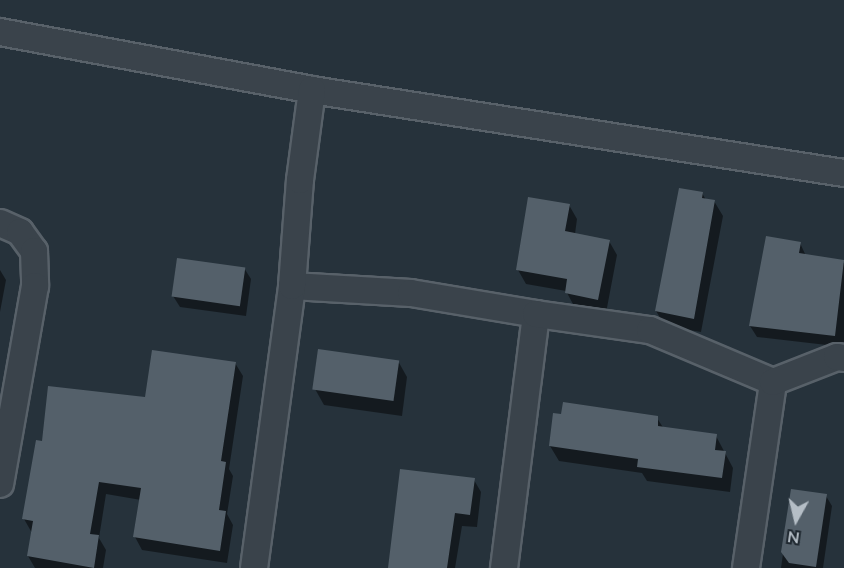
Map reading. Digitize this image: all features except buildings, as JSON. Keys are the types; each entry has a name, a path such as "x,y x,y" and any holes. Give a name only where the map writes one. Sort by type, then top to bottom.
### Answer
{"street":[{"path":"0,32 312,90 844,173"},
{"path":"254,568 292,286 300,180 312,90"},
{"path":"0,223 20,232 34,251 35,286 0,484"},
{"path":"292,286 411,293 650,330 773,382 837,357 844,358"},
{"path":"504,568 536,314"},
{"path":"746,568 773,382"}]}
